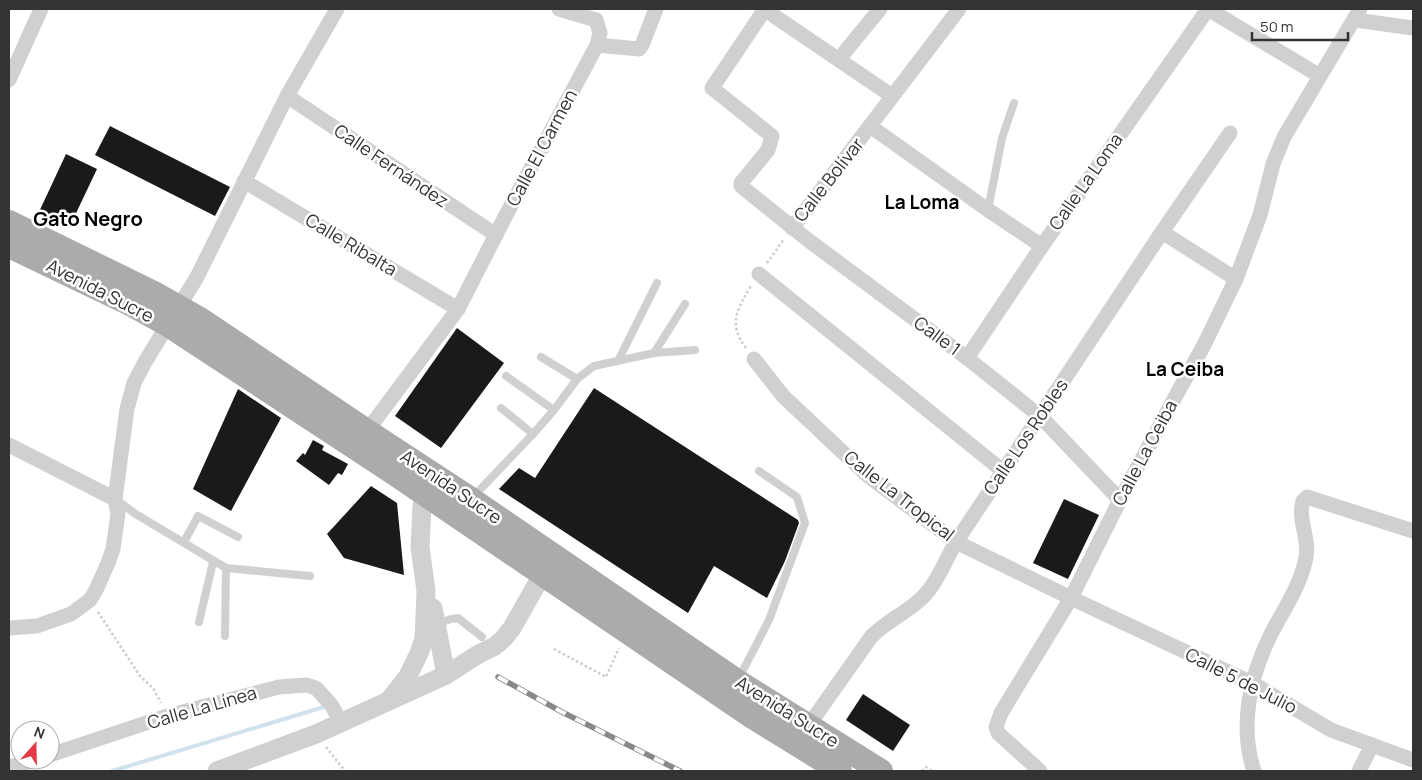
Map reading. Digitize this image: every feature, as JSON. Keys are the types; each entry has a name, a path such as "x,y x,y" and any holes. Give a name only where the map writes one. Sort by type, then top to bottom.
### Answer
{"main road":[{"name":"Avenida Sucre","path":"9,222 173,315 367,431 542,575 751,716 802,735 881,771"},
{"name":"Avenida Sucre","path":"9,246 132,305 173,315 433,487 472,499 737,681 802,735 840,771"}],"street":[{"path":"9,80 41,9"},
{"path":"9,628 37,626 56,620 81,608 90,600 103,576 113,549 118,514 115,499 130,396 134,383 197,277 287,96 337,9"},
{"name":"Calle El Carmen","path":"367,431 458,309 597,45 600,34 596,20 560,9"},
{"path":"597,45 639,49 656,9"},
{"path":"764,9 892,96"},
{"name":"Calle 1","path":"764,9 712,88 772,136 768,150 741,183 741,186 792,228 967,358 1041,417 1120,500"},
{"path":"839,59 880,9"},
{"name":"Calle Bolívar","path":"792,228 959,9"},
{"path":"1208,9 1320,76"},
{"name":"Calle La Loma","path":"967,358 1042,246 1208,9"},
{"path":"1357,14 1413,28"},
{"name":"Calle La Ceiba","path":"1040,771 998,733 996,727 1001,714 1071,598 1120,500 1204,345 1236,279 1260,215 1273,164 1284,137 1357,14"},
{"name":"Calle Fernández","path":"287,96 496,235"},
{"path":"870,126 1042,246"},
{"name":"Calle Los Robles","path":"802,735 871,637 929,590 956,542 1230,133"},
{"name":"Calle Ribalta","path":"244,181 458,309"},
{"path":"1162,232 1236,279"},
{"path":"758,274 1004,470"},
{"name":"Calle La Tropical","path":"754,359 783,396 867,475 956,542 1071,598"},
{"path":"9,445 115,499"},
{"path":"389,700 408,676 424,638 426,591 420,547 422,506 433,487"},
{"path":"1254,771 1247,745 1247,725 1252,683 1270,636 1296,587 1306,558 1307,547 1302,505 1304,498 1307,497 1413,531"},
{"path":"217,771 316,734 340,721 411,692 440,678 494,646 512,628 542,575"},
{"path":"426,591 435,612 440,678"},
{"name":"Calle 5 de Julio","path":"1071,598 1252,683 1331,730 1413,760"},
{"path":"420,651 420,665 426,674 440,678"},
{"name":"Calle La Línea","path":"60,752 167,716 279,687 306,685 317,689 332,706 340,721"},
{"path":"1359,771 1372,745"}],"lane":[{"path":"988,210 1002,138 1014,103"},
{"path":"618,361 657,283"},
{"path":"654,353 685,304"},
{"path":"472,499 554,410 577,379 594,366 654,353 695,350"},
{"path":"541,357 577,379"},
{"path":"506,376 554,410"},
{"path":"501,408 533,434"},
{"path":"737,681 769,620 805,523 796,497 759,471"},
{"path":"115,499 134,513 184,542 213,562 226,568 310,576"},
{"path":"184,542 198,516 238,537"},
{"path":"199,622 213,562"},
{"path":"225,636 226,568"},
{"path":"436,624 458,618 482,637"}],"path":[{"name":"Calle Bolívar","path":"754,359 738,338 735,326 737,312 758,274 792,228"},
{"path":"90,600 140,676 153,688 167,716"},
{"path":"554,649 606,677 627,631"},
{"path":"316,734 345,771"},
{"path":"922,771 926,767 932,771"}],"building":[{"path":"110,126 230,187 215,216 95,155"},
{"path":"66,154 97,169 69,228 38,214"},
{"path":"457,328 504,363 441,448 395,416"},
{"path":"594,388 798,520 799,523 785,561 767,598 714,566 688,613 499,489 519,468 535,478"},
{"path":"238,389 281,418 231,511 193,489"},
{"path":"313,440 324,446 322,450 348,464 342,475 338,473 329,485 296,461 303,453 305,455"},
{"path":"371,486 397,503 404,575 344,558 327,534"},
{"path":"1064,499 1099,515 1068,579 1033,563"},
{"path":"863,694 910,725 893,751 846,720"}],"waterway":[{"path":"112,771 327,706"}],"railway":[{"path":"498,677 562,712 680,771"}],"district":[{"name":"La Loma","path":"922,202"},
{"name":"Gato Negro","path":"88,219"},
{"name":"La Ceiba","path":"1185,369"}]}
